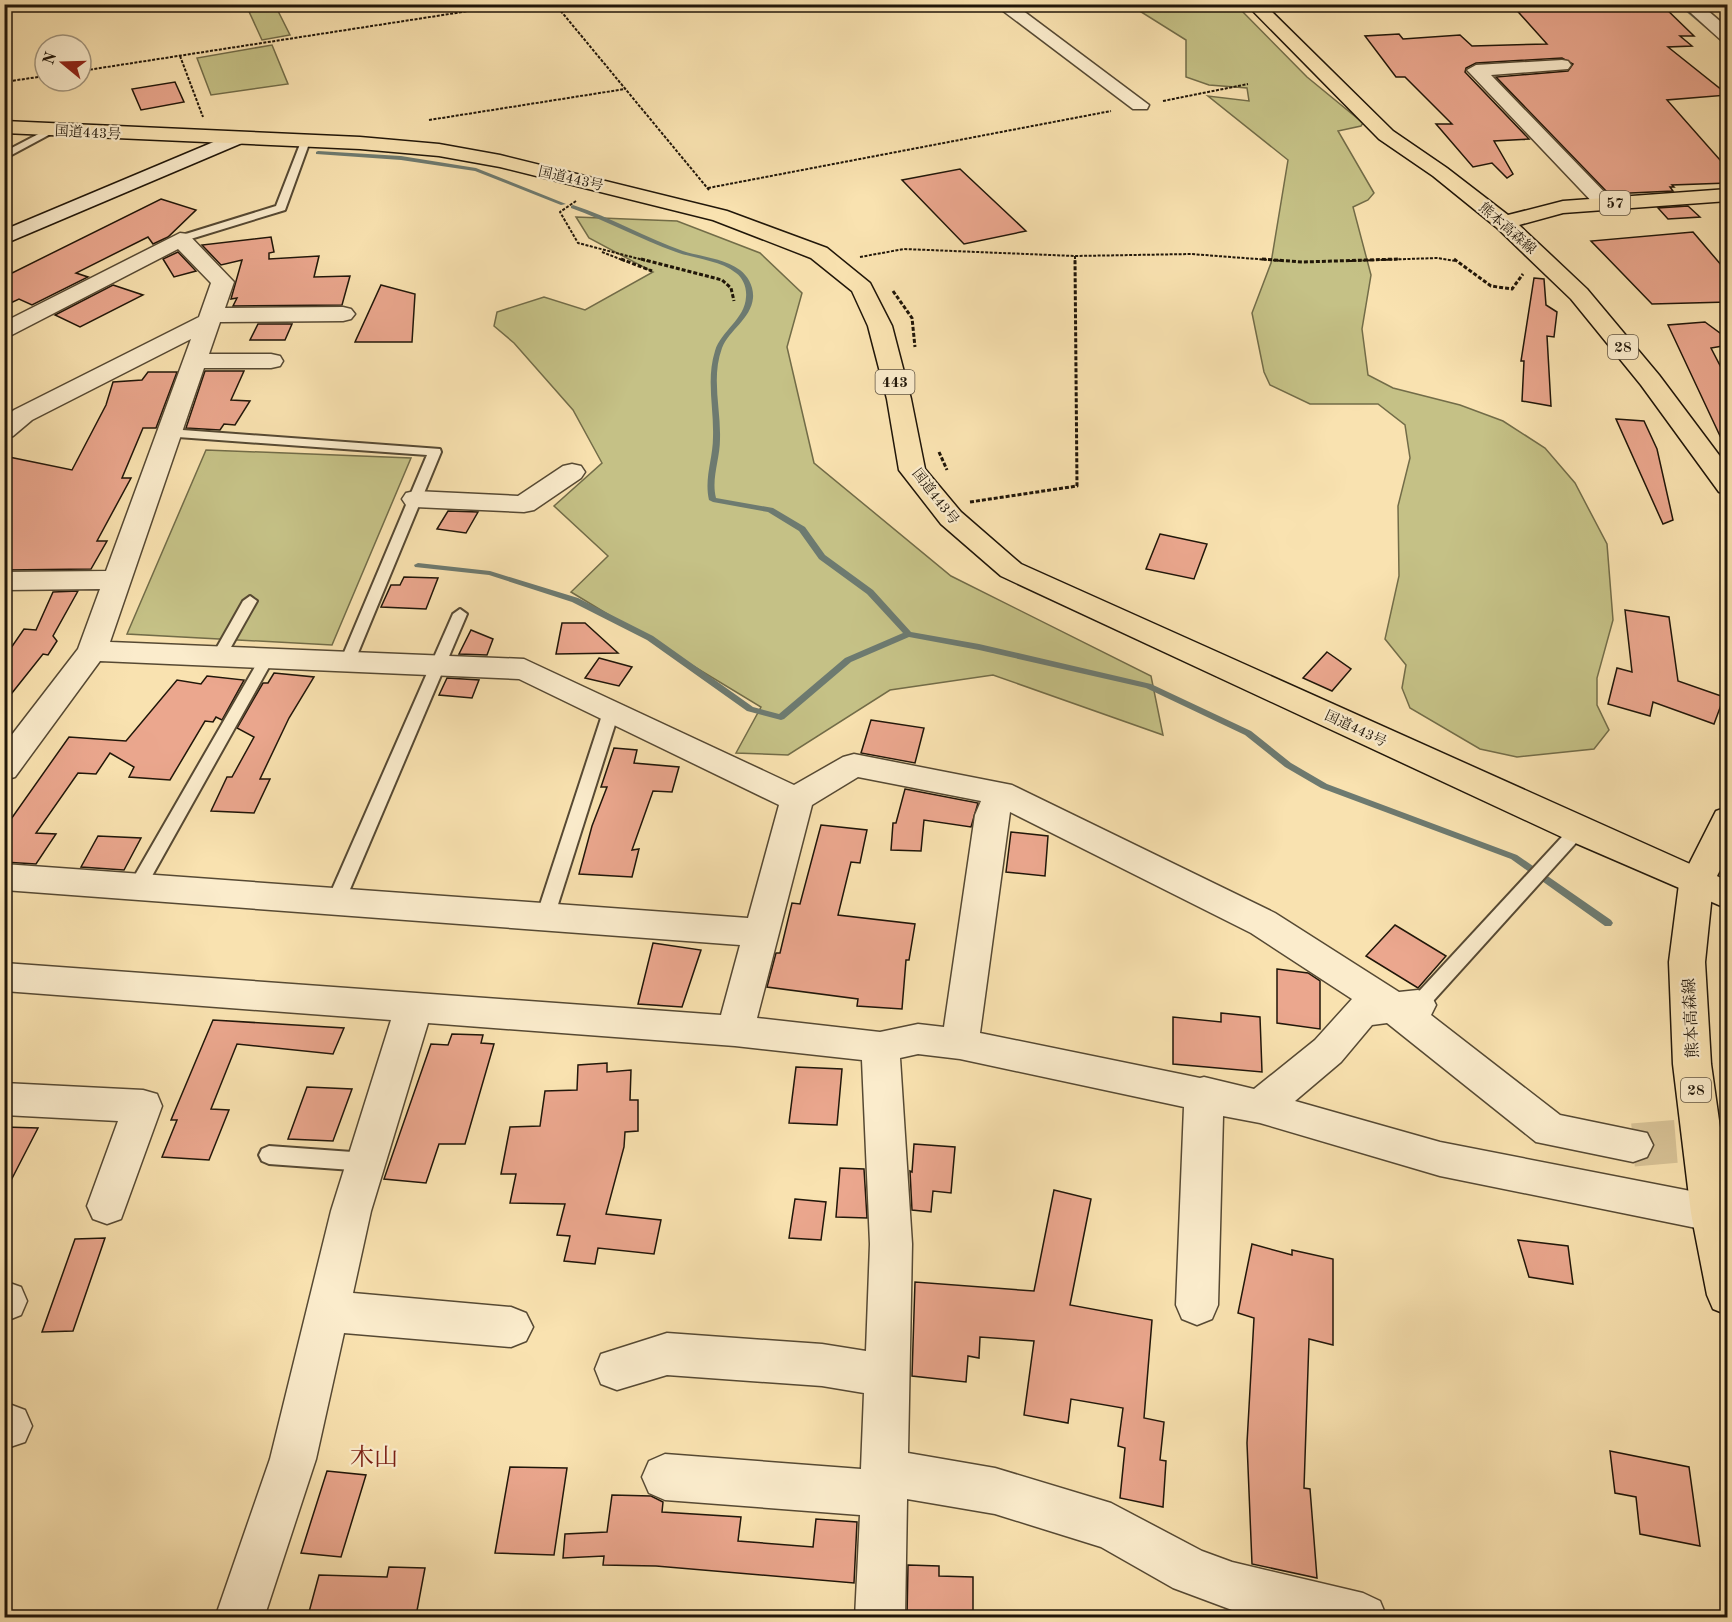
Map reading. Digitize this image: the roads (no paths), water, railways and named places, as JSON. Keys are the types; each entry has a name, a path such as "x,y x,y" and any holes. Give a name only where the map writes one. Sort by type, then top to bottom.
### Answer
{"main road":[{"name":"熊本高森線","path":"1254,4 1386,135 1504,222 1578,294 1650,380 1728,486"},
{"name":"国道443号","path":"4,127 223,139 305,141 439,150 600,185 720,215 819,253 862,288 880,326 899,399 912,470 951,518 1011,570 1712,890"},
{"name":"57","path":"1504,222 1563,207 1728,195"},
{"name":"熊本高森線","path":"1725,1270 1711,1213 1692,1064 1687,962 1712,890 1728,819"}],"street":[{"path":"1002,4 1140,105"},
{"path":"1689,4 1728,36"},
{"path":"1562,65 1476,70 1605,204"},
{"path":"168,136 186,150 171,166"},
{"path":"4,238 171,166 223,139"},
{"path":"4,333 180,239 223,282 92,651 4,769"},
{"path":"11,418 210,318 343,314"},
{"path":"194,361 271,361"},
{"path":"416,499 524,504 572,472"},
{"path":"4,581 117,580"},
{"path":"92,651 524,669 768,788 797,799"},
{"path":"4,726 35,727"},
{"path":"735,1031 797,799 854,765 1000,793 1263,923 1407,1007 1550,1130 1633,1144"},
{"path":"960,1044 992,815 1000,793"},
{"path":"4,877 761,933"},
{"path":"4,977 735,1031 880,1047 918,1039 960,1044 1204,1093 1440,1159 1711,1213"},
{"path":"239,1617 293,1459 351,1211 414,1007"},
{"path":"1260,1107 1328,1051 1362,1011 1407,1007"},
{"path":"880,1047 891,1244 880,1617"},
{"path":"1197,1305 1204,1093"},
{"path":"4,1099 143,1106 107,1206"},
{"path":"328,1311 511,1327"},
{"path":"617,1369 667,1354 822,1365 887,1375"},
{"path":"665,1477 884,1483 995,1491 1111,1527 1190,1571 1232,1586 1363,1617"}],"lane":[{"path":"4,156 53,130"},
{"path":"180,239 282,208 305,141"},
{"path":"169,433 435,452 348,662"},
{"path":"219,656 250,601"},
{"path":"336,901 460,614"},
{"path":"137,887 267,658"},
{"path":"545,917 611,712"},
{"path":"1407,1007 1578,830"},
{"path":"269,1155 366,1162"}],"waterway":[{"path":"1679,4 1728,46"},
{"path":"318,153 401,158 476,170 563,204"},
{"path":"573,207 680,252 727,265 738,271 746,280 750,294 747,308 721,344 715,362 717,438 710,484 713,500 770,510 802,529 822,557 870,592 908,634"},
{"path":"418,565 490,573 575,600 650,638 750,709 781,717 848,660 908,634"},
{"path":"908,634 979,647 1148,686 1248,733 1288,765 1324,786 1514,857 1608,923"}],"tunnel":[{"path":"1633,1145 1728,1137"}],"district":[{"name":"木山","path":"374,1457"}]}
